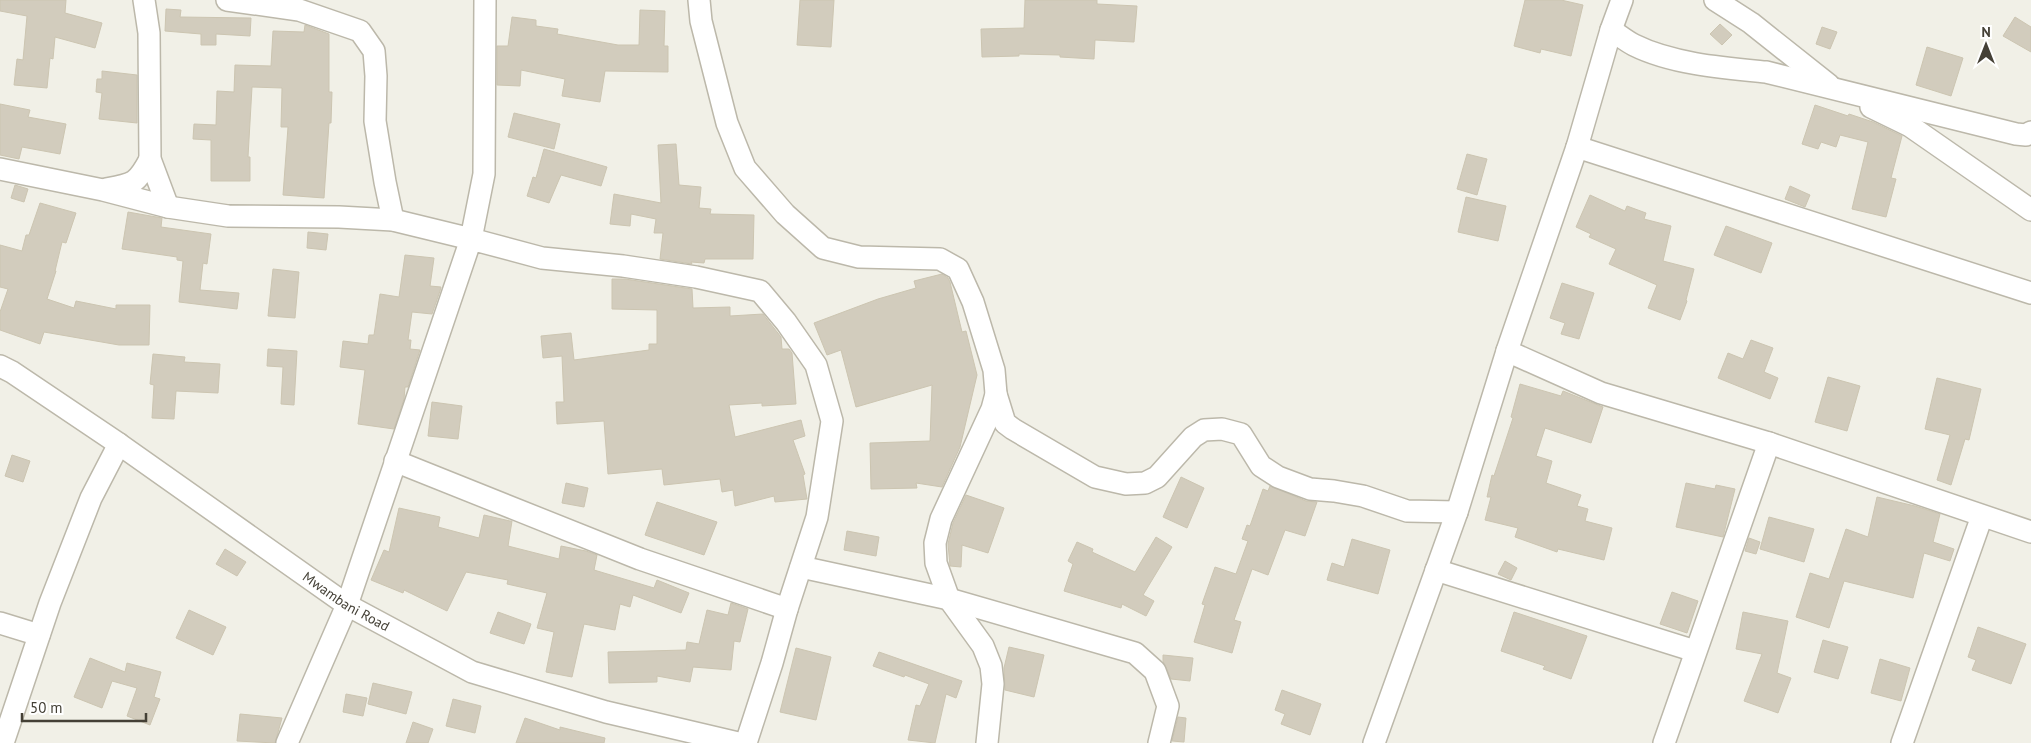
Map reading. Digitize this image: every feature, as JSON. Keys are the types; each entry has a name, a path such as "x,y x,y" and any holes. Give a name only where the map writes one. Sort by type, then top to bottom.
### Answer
{"street":[{"path":"144,0 149,33 150,159 168,207"},
{"path":"227,0 299,10 360,31 374,51 376,76 375,121 393,220"},
{"path":"287,743 347,606 471,239 484,174 484,0"},
{"path":"699,0 702,22 727,123 745,168 785,214 823,248 859,257 940,259 958,269 973,302 994,370 996,394 1005,422 1012,429 1095,476 1126,484 1145,483 1158,477 1193,437 1204,430 1222,428 1241,434 1261,466 1278,477 1310,489 1363,496 1408,511 1457,512"},
{"path":"1374,743 1457,512 1507,351 1577,147 1611,30 1622,0"},
{"path":"1715,0 1751,23 1834,89 1910,126 2031,210"},
{"path":"1611,30 1634,45 1666,57 1725,68 1766,72 2016,134 2026,135 2031,132"},
{"path":"1577,147 2031,293"},
{"path":"103,190 130,185 142,175 150,159"},
{"path":"0,170 34,175 103,190 168,207 228,216 339,216 393,220 542,258 622,266 696,277 760,291 786,322 816,365 832,421 817,517 746,743"},
{"path":"1507,351 1600,393 1769,442 2031,532"},
{"name":"Mwambani Road","path":"0,366 12,372 120,444 347,606 472,672 606,712 738,743"},
{"path":"987,743 993,684 991,666 983,646 949,599 936,563 935,543 937,531 992,409 996,394"},
{"path":"1664,743 1769,442"},
{"path":"3,743 40,635 91,498 120,444"},
{"path":"395,461 640,559 787,609"},
{"path":"1902,743 1982,516"},
{"path":"801,566 949,599 1135,653 1155,671 1168,706 1159,743"},
{"path":"1436,570 1695,651"},
{"path":"0,623 40,635"}],"building":[{"path":"0,0 66,0 65,13 102,23 95,48 55,37 53,59 50,58 47,88 14,85 17,59 23,60 27,16 0,11"},
{"path":"800,0 834,0 831,47 797,45"},
{"path":"1025,0 1097,0 1097,4 1137,6 1134,42 1095,40 1094,59 1060,57 1060,55 1019,54 1019,56 982,57 981,29 1024,28"},
{"path":"1525,0 1561,0 1583,5 1571,56 1541,49 1540,53 1514,46"},
{"path":"166,9 181,10 180,17 251,18 250,36 216,34 216,45 201,45 201,34 165,31"},
{"path":"640,10 665,11 664,46 668,46 668,72 605,71 600,102 562,96 565,79 521,70 520,86 497,85 497,46 508,46 512,17 536,20 536,26 558,29 557,34 618,45 639,45"},
{"path":"2015,17 2031,27 2031,52 2003,36"},
{"path":"1720,24 1732,35 1722,45 1710,34"},
{"path":"305,25 329,34 329,92 332,92 324,198 283,195 288,127 281,127 282,88 252,87 248,157 250,157 250,181 211,181 211,140 193,139 194,124 216,125 217,91 234,92 235,65 271,66 273,31 304,32"},
{"path":"1822,27 1837,32 1830,49 1816,44"},
{"path":"1927,47 1963,58 1951,96 1916,85"},
{"path":"102,71 137,75 137,123 99,119 102,93 96,92 97,79 102,79"},
{"path":"0,104 30,110 28,117 66,124 60,154 22,147 19,159 0,155"},
{"path":"1815,105 1873,122 1902,136 1891,178 1896,179 1886,217 1852,209 1868,142 1840,135 1836,147 1821,142 1818,149 1802,144"},
{"path":"514,113 560,124 554,149 508,137"},
{"path":"676,144 679,185 701,187 699,208 711,209 710,214 754,215 753,259 705,259 704,263 691,262 692,264 660,259 663,233 654,233 656,219 631,214 630,226 610,224 614,194 661,203 658,145"},
{"path":"544,149 607,167 601,186 561,175 549,203 527,196 533,177 536,178"},
{"path":"1467,154 1487,159 1477,195 1457,189"},
{"path":"15,185 28,189 24,202 11,198"},
{"path":"1790,186 1810,195 1805,207 1785,199"},
{"path":"1590,195 1625,211 1627,206 1646,213 1644,219 1671,226 1663,261 1694,269 1687,301 1680,320 1648,308 1657,285 1609,264 1616,249 1589,237 1591,234 1576,227"},
{"path":"1466,197 1506,206 1498,241 1458,232"},
{"path":"40,203 76,213 66,243 62,242 56,271 47,299 74,308 76,301 116,309 116,305 150,305 149,345 119,345 44,332 40,344 0,330 0,312 8,289 0,287 0,245 22,251 26,235 29,235"},
{"path":"128,212 162,218 161,227 211,234 207,264 203,263 200,290 239,293 237,309 179,302 183,261 177,260 177,257 122,249"},
{"path":"1726,226 1772,243 1761,273 1714,255"},
{"path":"308,232 328,234 326,250 307,248"},
{"path":"405,255 434,258 430,286 441,287 440,291 432,314 412,312 408,340 411,340 410,349 420,350 408,387 405,387 404,399 394,429 358,424 365,370 340,367 343,341 368,344 369,335 374,335 380,294 399,297"},
{"path":"273,269 299,272 295,318 268,316"},
{"path":"942,274 950,282 962,332 966,331 977,375 960,447 942,487 916,483 917,488 871,489 870,443 930,441 932,385 856,407 841,350 827,355 814,323 878,299 916,288 914,281"},
{"path":"612,279 625,279 692,289 693,308 730,307 730,316 763,314 781,337 782,349 789,349 792,353 796,404 762,406 762,403 729,405 735,437 801,420 805,436 793,440 805,474 803,475 807,499 775,502 774,496 735,506 733,490 722,492 720,479 664,485 662,469 608,474 604,421 557,424 556,402 564,402 562,356 543,358 541,336 571,333 574,360 649,350 649,344 657,344 657,310 612,309"},
{"path":"1562,283 1594,293 1579,339 1561,334 1565,323 1550,318"},
{"path":"1751,340 1773,348 1764,372 1778,378 1770,399 1718,378 1728,353 1743,359"},
{"path":"268,349 297,351 294,405 281,404 283,367 267,366"},
{"path":"153,354 185,357 184,362 220,364 218,393 176,391 174,419 152,418 154,385 150,384"},
{"path":"1828,377 1860,386 1847,431 1815,422"},
{"path":"1937,378 1981,389 1969,440 1965,439 1951,485 1937,480 1950,435 1925,429"},
{"path":"1520,384 1561,396 1563,391 1603,407 1591,443 1545,428 1536,456 1552,461 1546,483 1581,495 1577,506 1588,509 1585,521 1612,528 1604,560 1558,549 1557,552 1515,537 1518,528 1485,520 1491,497 1487,497 1492,475 1494,476 1513,418 1511,417"},
{"path":"432,402 462,406 458,439 428,436"},
{"path":"12,455 30,461 23,482 5,476"},
{"path":"1181,477 1204,488 1187,528 1163,517"},
{"path":"566,483 588,488 584,507 562,503"},
{"path":"1686,483 1715,489 1716,485 1735,489 1723,537 1676,527"},
{"path":"1270,486 1306,501 1317,502 1305,536 1285,530 1268,575 1252,569 1234,620 1241,622 1232,653 1194,642 1205,605 1202,604 1215,567 1236,574 1248,541 1242,539 1247,525 1250,526 1263,489 1268,491"},
{"path":"966,495 1004,508 988,553 962,545 961,567 950,566 948,544 953,523"},
{"path":"1877,497 1940,514 1933,542 1954,549 1950,561 1924,553 1913,598 1844,581 1829,628 1796,617 1810,573 1829,579 1846,529 1868,537"},
{"path":"657,502 717,522 704,555 645,535"},
{"path":"399,508 440,517 438,527 479,538 484,515 512,521 508,546 559,559 561,546 586,551 597,555 594,570 654,588 657,580 689,593 681,613 633,595 630,607 620,604 615,630 584,624 572,677 546,672 554,632 537,628 547,593 507,584 508,580 466,572 447,611 404,590 403,593 371,580 384,550 389,552"},
{"path":"1769,517 1814,529 1804,562 1760,549"},
{"path":"847,531 879,537 876,556 844,550"},
{"path":"1156,537 1172,547 1143,595 1154,601 1146,616 1122,604 1121,608 1064,591 1073,564 1068,561 1077,542 1093,549 1092,552 1135,572"},
{"path":"1749,538 1760,542 1756,554 1745,551"},
{"path":"1352,539 1390,550 1378,594 1327,580 1332,563 1344,567"},
{"path":"225,549 246,562 237,576 216,564"},
{"path":"1505,561 1517,568 1511,580 1498,574"},
{"path":"1672,592 1698,601 1687,633 1660,624"},
{"path":"731,603 748,609 740,642 734,641 731,670 693,667 690,682 657,676 657,682 609,683 608,652 686,650 687,642 699,644 707,610 728,615"},
{"path":"189,610 226,627 213,655 176,638"},
{"path":"498,612 531,624 524,644 490,633"},
{"path":"1514,612 1587,636 1571,679 1543,669 1545,666 1501,651"},
{"path":"1743,612 1788,621 1777,673 1791,678 1778,713 1744,701 1762,654 1736,649"},
{"path":"1978,627 2026,644 2011,684 1972,670 1976,660 1968,657"},
{"path":"1823,640 1848,647 1838,679 1814,672"},
{"path":"1009,647 1044,655 1034,697 1005,690 1004,668"},
{"path":"796,648 831,657 816,720 780,712"},
{"path":"879,652 962,681 956,698 946,694 935,743 908,740 916,705 920,706 929,684 873,666"},
{"path":"1163,655 1193,658 1190,681 1171,679 1163,661"},
{"path":"90,658 125,672 127,663 161,672 154,697 160,699 150,725 127,716 137,688 112,681 102,708 74,697"},
{"path":"1880,659 1910,668 1901,701 1871,693"},
{"path":"373,683 412,692 406,714 368,704"},
{"path":"1282,690 1321,704 1310,735 1281,724 1285,714 1275,710"},
{"path":"346,694 367,698 363,716 343,712"},
{"path":"453,699 481,706 475,733 446,726"},
{"path":"240,714 282,718 275,743 237,741"},
{"path":"1178,717 1186,718 1184,742 1172,741"},
{"path":"525,718 560,730 560,727 605,738 604,743 516,743"},
{"path":"413,722 433,729 428,743 406,743"}]}
